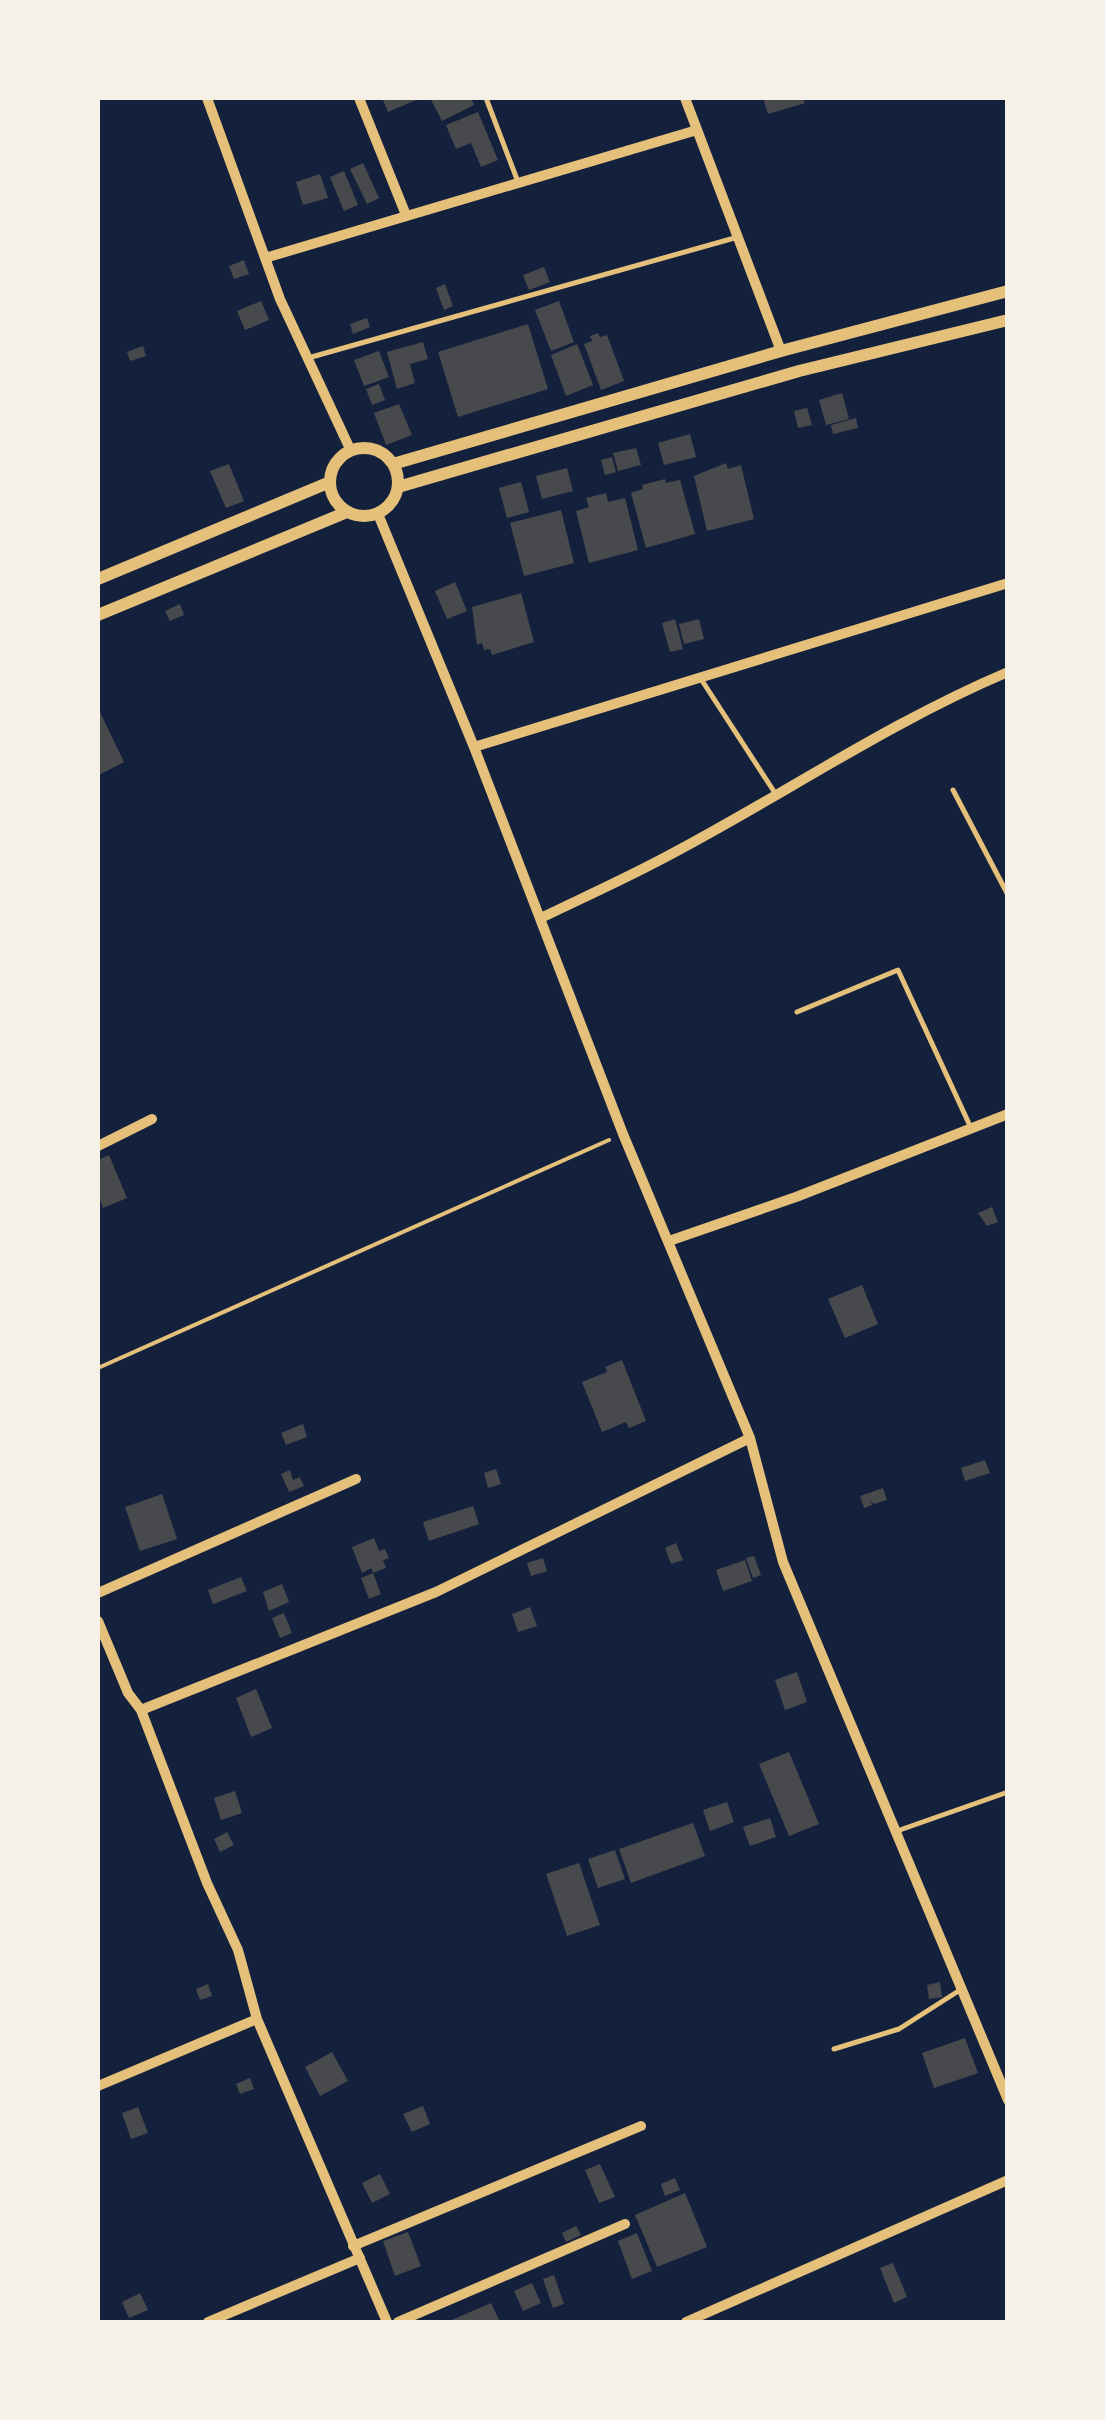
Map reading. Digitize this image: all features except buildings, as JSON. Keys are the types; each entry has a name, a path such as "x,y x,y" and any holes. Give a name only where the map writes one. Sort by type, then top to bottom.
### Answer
{"street":[{"path":"207,98 265,258 351,450"},
{"path":"358,98 406,215"},
{"path":"685,98 781,352"},
{"path":"265,258 697,130"},
{"path":"394,464 1008,291"},
{"path":"398,487 800,371 1008,320"},
{"path":"360,448 379,451 394,464 398,487 388,507 378,514 357,516 334,500 330,482 335,463 360,448"},
{"path":"98,579 330,482"},
{"path":"98,616 347,512"},
{"path":"378,514 474,747 623,1134 750,1438 783,1562 1008,2100"},
{"path":"474,747 1008,583"},
{"path":"541,918 659,860 960,692 1008,672"},
{"path":"669,1241 796,1197 1008,1114"},
{"path":"98,1146 152,1119"},
{"path":"141,1710 436,1592 750,1438"},
{"path":"98,1593 356,1478"},
{"path":"98,1621 128,1692 141,1710 207,1883 238,1950 257,2019 387,2322"},
{"path":"98,2086 257,2019"},
{"path":"353,2246 641,2126"},
{"path":"686,2322 1008,2180"},
{"path":"398,2322 625,2224"},
{"path":"208,2322 360,2258"}],"lane":[{"path":"486,98 518,182"},
{"path":"308,358 738,237"},
{"path":"699,676 775,793"},
{"path":"953,790 1008,895"},
{"path":"797,1012 898,970 971,1128"},
{"path":"894,1832 1008,1792"},
{"path":"834,2049 899,2029 960,1990"}],"path":[{"path":"98,1368 623,1134"}]}
